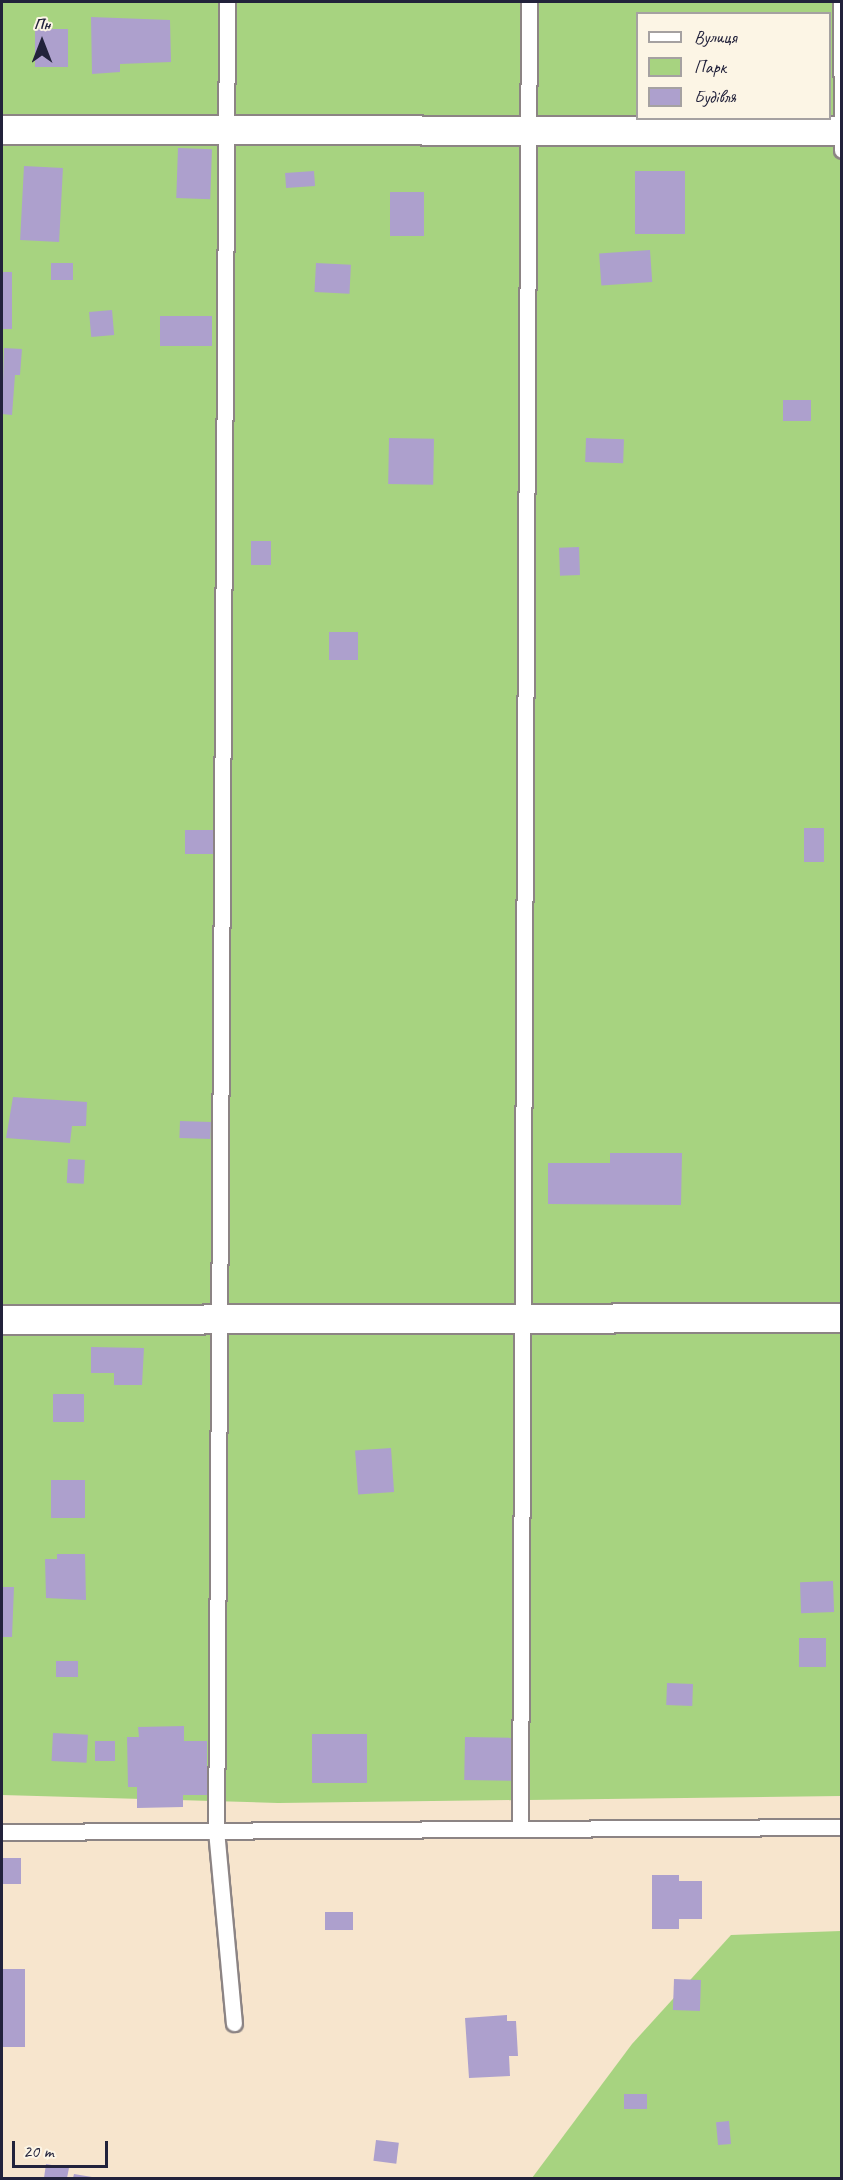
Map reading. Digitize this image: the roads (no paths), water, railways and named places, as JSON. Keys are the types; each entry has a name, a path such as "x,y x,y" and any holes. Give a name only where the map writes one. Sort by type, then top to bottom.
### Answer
{"street":[{"path":"2,130 841,131"},
{"path":"2,1320 842,1318"}],"lane":[{"path":"227,2 229,131 218,1319 216,1830 234,2023"},
{"path":"520,1827 525,1319 529,2"},
{"path":"841,2 842,150"},
{"path":"2,1832 520,1827 842,1827"}]}
